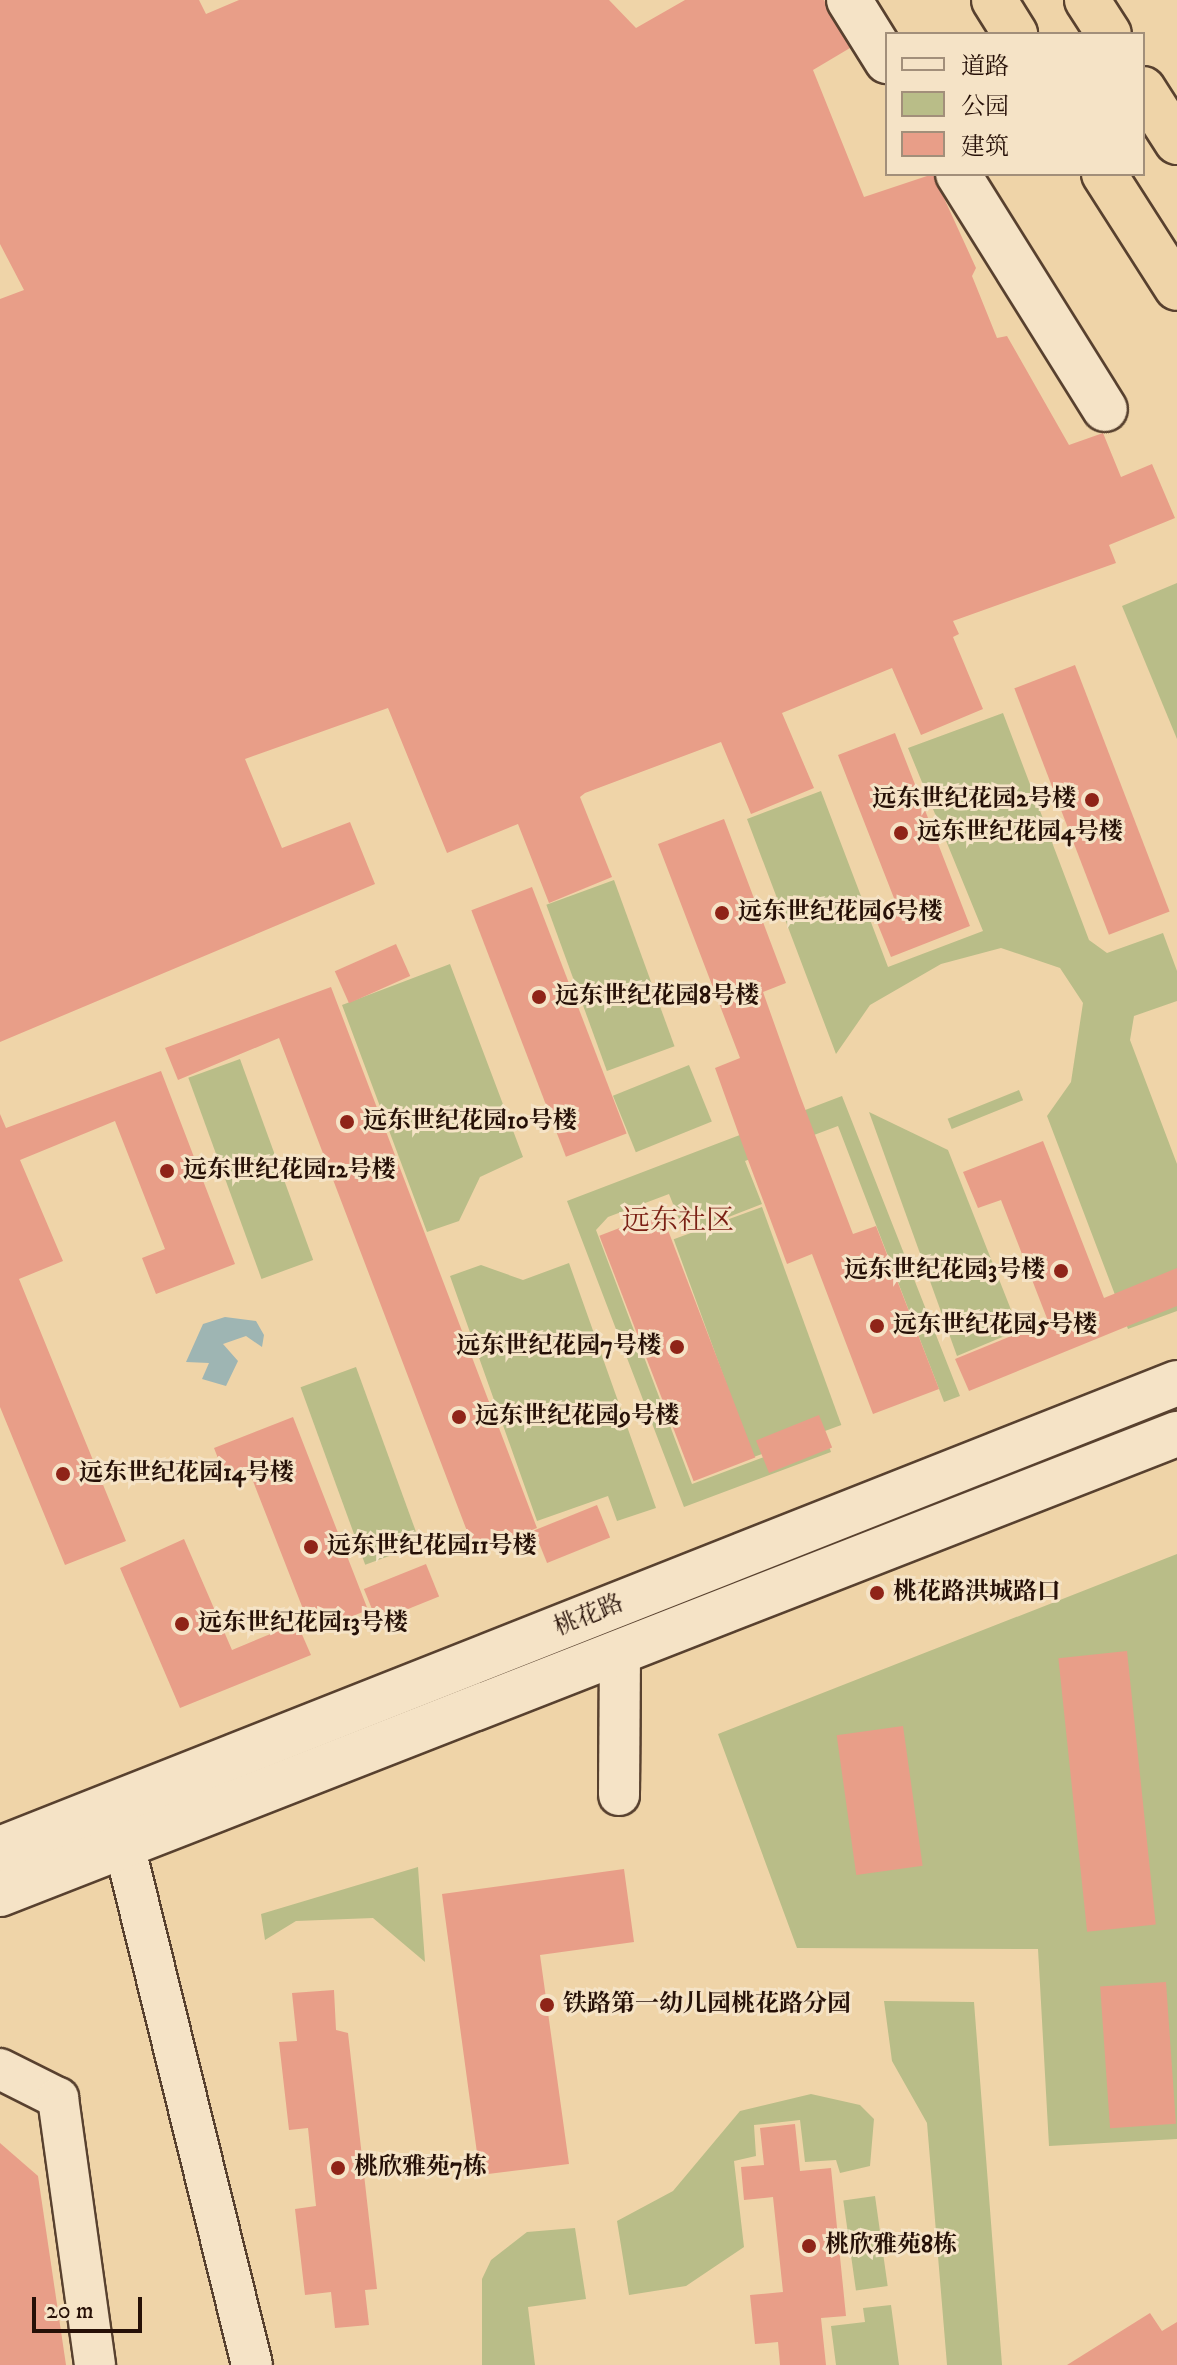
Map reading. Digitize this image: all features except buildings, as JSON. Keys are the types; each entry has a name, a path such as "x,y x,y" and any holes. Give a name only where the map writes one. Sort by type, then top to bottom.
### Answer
{"highway":[{"path":"994,0 1014,32"},
{"path":"1087,0 1108,32"},
{"path":"1145,92 1177,142"},
{"path":"1105,176 1177,288"}],"main road":[{"path":"849,0 885,58"},
{"path":"959,176 1105,409"},
{"name":"桃花路","path":"0,1849 1177,1383"},
{"name":"桃花路","path":"0,1894 1177,1434"}],"street":[{"path":"619,1795 620,1651"},
{"path":"124,1845 252,2365"},
{"path":"0,2069 58,2098 95,2365"}],"green space":[{"path":"1177,583 1177,739 1122,606"},
{"path":"1003,713 1089,940 1107,953 1163,933 1177,971 1177,1001 1134,1016 1130,1040 1177,1164 1177,1311 1128,1329 1047,1116 1071,1082 1083,1003 1060,968 1001,948 941,964 870,1005 836,1054 747,819 821,791 888,967 983,931 908,748"},
{"path":"614,880 675,1046 607,1071 546,905"},
{"path":"450,964 523,1157 480,1177 459,1221 427,1232 342,1005"},
{"path":"240,1059 313,1260 262,1279 188,1078"},
{"path":"689,1065 712,1122 636,1152 613,1096"},
{"path":"1019,1090 1023,1100 952,1129 948,1119"},
{"path":"842,1096 960,1396 944,1402 838,1126 745,1161 762,1204 685,1234 669,1194 608,1217 596,1230 692,1484 825,1434 831,1452 684,1507 567,1201"},
{"path":"869,1112 948,1150 1019,1330 957,1356"},
{"path":"762,1207 841,1425 753,1457 674,1239"},
{"path":"569,1263 656,1508 617,1521 608,1496 537,1521 450,1276 481,1265 523,1280"},
{"path":"356,1367 421,1545 365,1565 301,1387"},
{"path":"1177,1554 1177,2139 1049,2146 1038,1949 797,1948 718,1734"},
{"path":"418,1867 425,1962 373,1918 296,1921 265,1940 261,1914"},
{"path":"884,2001 974,2002 1002,2365 947,2365 927,2123 892,2061"},
{"path":"811,2094 860,2105 874,2119 870,2166 840,2173 836,2160 805,2162 800,2120 754,2125 756,2156 734,2161 744,2247 686,2286 629,2295 617,2221 673,2191 740,2111"},
{"path":"875,2196 888,2286 856,2291 843,2200"},
{"path":"575,2228 586,2299 528,2307 535,2365 482,2365 482,2279 491,2260 527,2232"},
{"path":"891,2305 899,2365 836,2365 831,2326 865,2322 863,2308"}],"water":[{"path":"225,1317 256,1321 264,1335 262,1347 246,1336 223,1344 238,1361 226,1386 202,1379 209,1363 186,1362 203,1324"}],"place":[{"name":"远东世纪花园2号楼","path":"1092,800"},
{"name":"远东世纪花园4号楼","path":"901,833"},
{"name":"远东世纪花园6号楼","path":"722,913"},
{"name":"远东世纪花园8号楼","path":"539,997"},
{"name":"远东世纪花园10号楼","path":"347,1122"},
{"name":"远东世纪花园12号楼","path":"167,1171"},
{"name":"远东世纪花园3号楼","path":"1061,1271"},
{"name":"远东世纪花园5号楼","path":"877,1326"},
{"name":"远东世纪花园7号楼","path":"677,1347"},
{"name":"远东世纪花园9号楼","path":"459,1417"},
{"name":"远东世纪花园14号楼","path":"63,1474"},
{"name":"远东世纪花园11号楼","path":"311,1547"},
{"name":"桃花路洪城路口","path":"877,1593"},
{"name":"远东世纪花园13号楼","path":"182,1624"},
{"name":"铁路第一幼儿园桃花路分园","path":"547,2005"},
{"name":"桃欣雅苑7栋","path":"338,2168"},
{"name":"桃欣雅苑8栋","path":"809,2246"}],"district":[{"name":"远东社区","path":"678,1221"}]}
